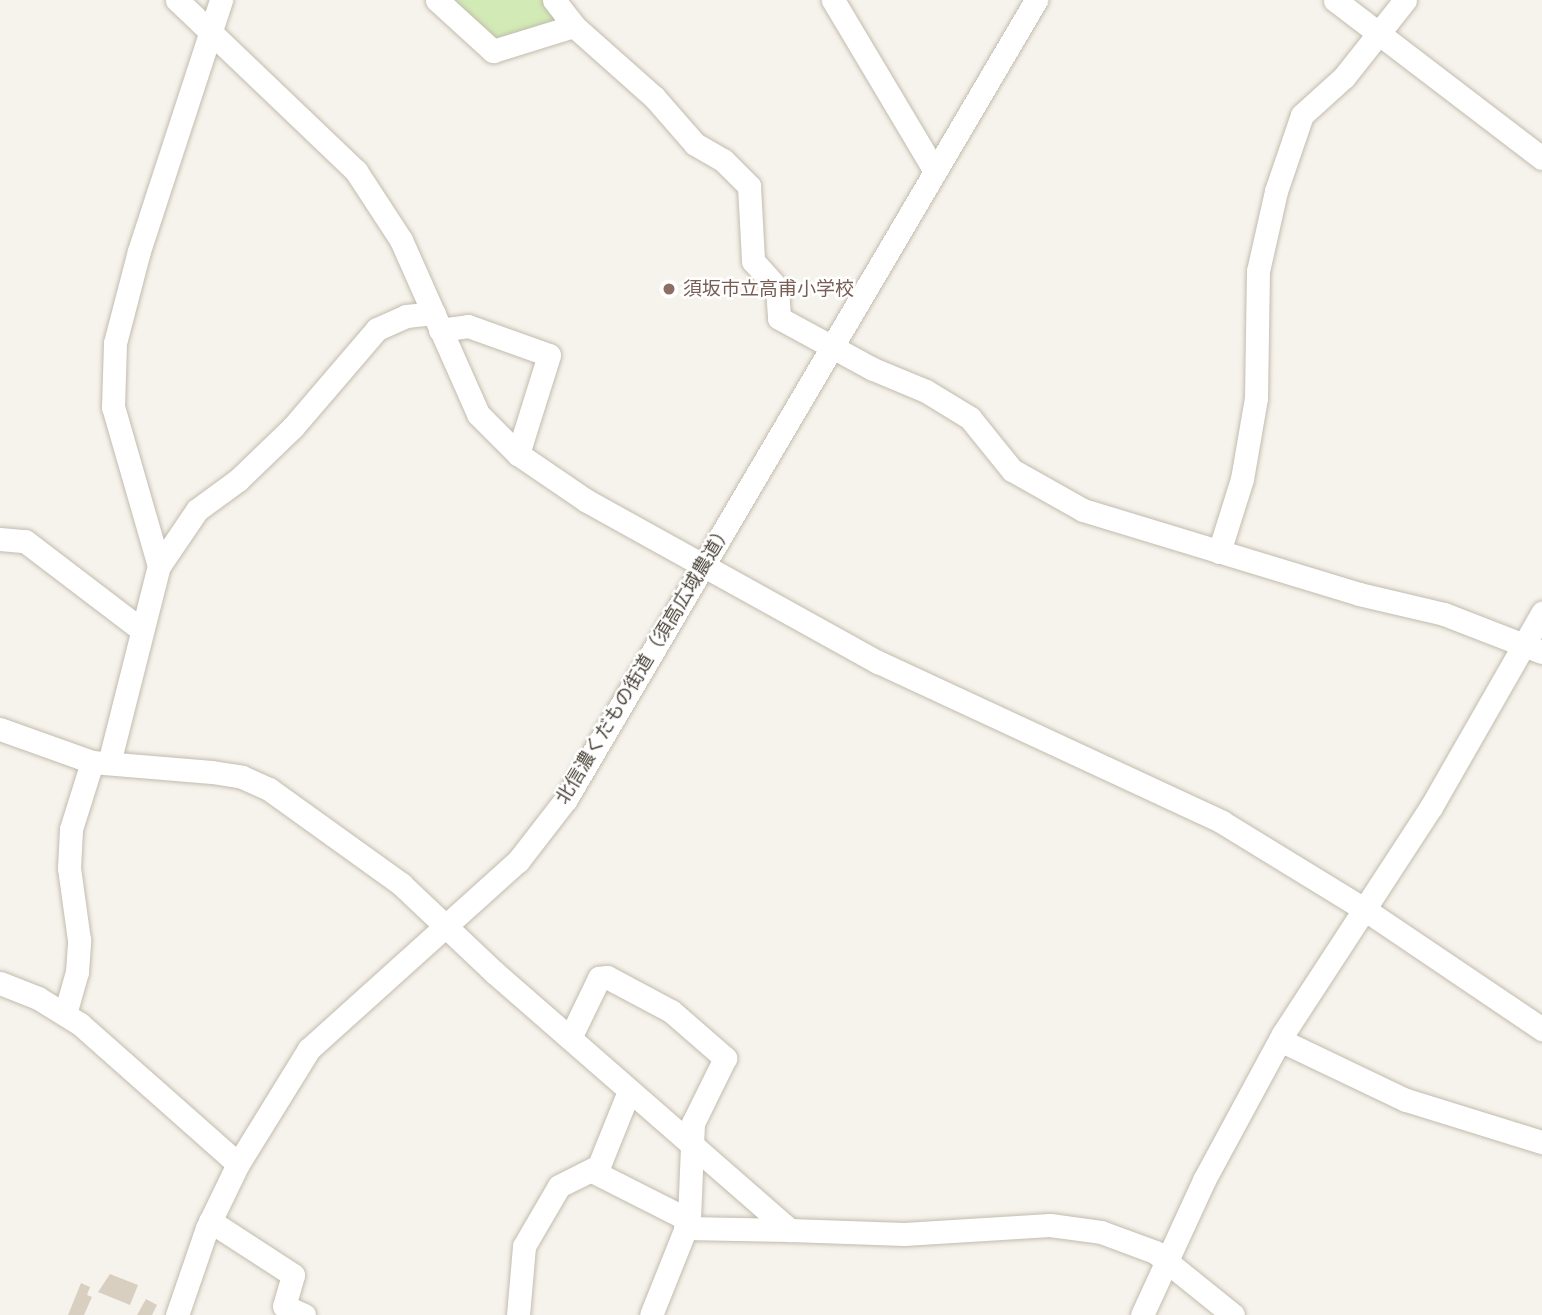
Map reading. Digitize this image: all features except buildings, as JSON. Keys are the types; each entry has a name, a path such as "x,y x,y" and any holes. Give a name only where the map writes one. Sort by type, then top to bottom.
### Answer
{"street":[{"path":"177,0 356,171 401,240 478,414 518,454 587,501 878,662 1222,822 1364,909 1542,1029"},
{"path":"159,566 113,407 116,343 139,251 221,0"},
{"path":"437,0 493,51 573,26"},
{"path":"554,0 573,26 654,97 695,144 723,160 749,186 753,261 777,288 779,318 970,418 1012,470 1083,510 1219,552 1444,614 1533,648"},
{"path":"833,0 935,171"},
{"name":"北信濃くだもの街道（須高広域農道）","path":"177,1315 210,1221 238,1164 309,1049 518,861 566,799 1036,0"},
{"path":"1335,0 1381,32 1542,158"},
{"path":"1219,552 1242,479 1256,398 1258,271 1276,191 1302,115 1344,77 1405,0"},
{"path":"65,1014 77,972 79,940 69,868 71,829 101,763 159,566 197,510 238,480 293,426 377,330 406,316 468,326 549,355 518,454"},
{"path":"0,539 25,541 142,630"},
{"path":"1142,1315 1168,1266 1204,1180 1280,1040 1533,648 1542,612"},
{"path":"0,729 101,763 212,772 269,789 401,884 629,1091 790,1230"},
{"path":"570,1038 598,978 607,977 671,1011 725,1058 693,1123 687,1224 651,1315"},
{"path":"0,983 65,1014 238,1164"},
{"path":"1280,1040 1406,1100 1542,1142"},
{"path":"629,1091 596,1173 687,1224 904,1234 1050,1225 1101,1232 1155,1252 1168,1266 1233,1315"},
{"path":"517,1315 524,1246 559,1186 599,1166"},
{"path":"210,1221 293,1275 284,1306 304,1315"}],"green space":[{"path":"447,0 549,0 567,24 494,47"}],"place":[{"name":"須坂市立高甫小学校","path":"669,289"}]}
